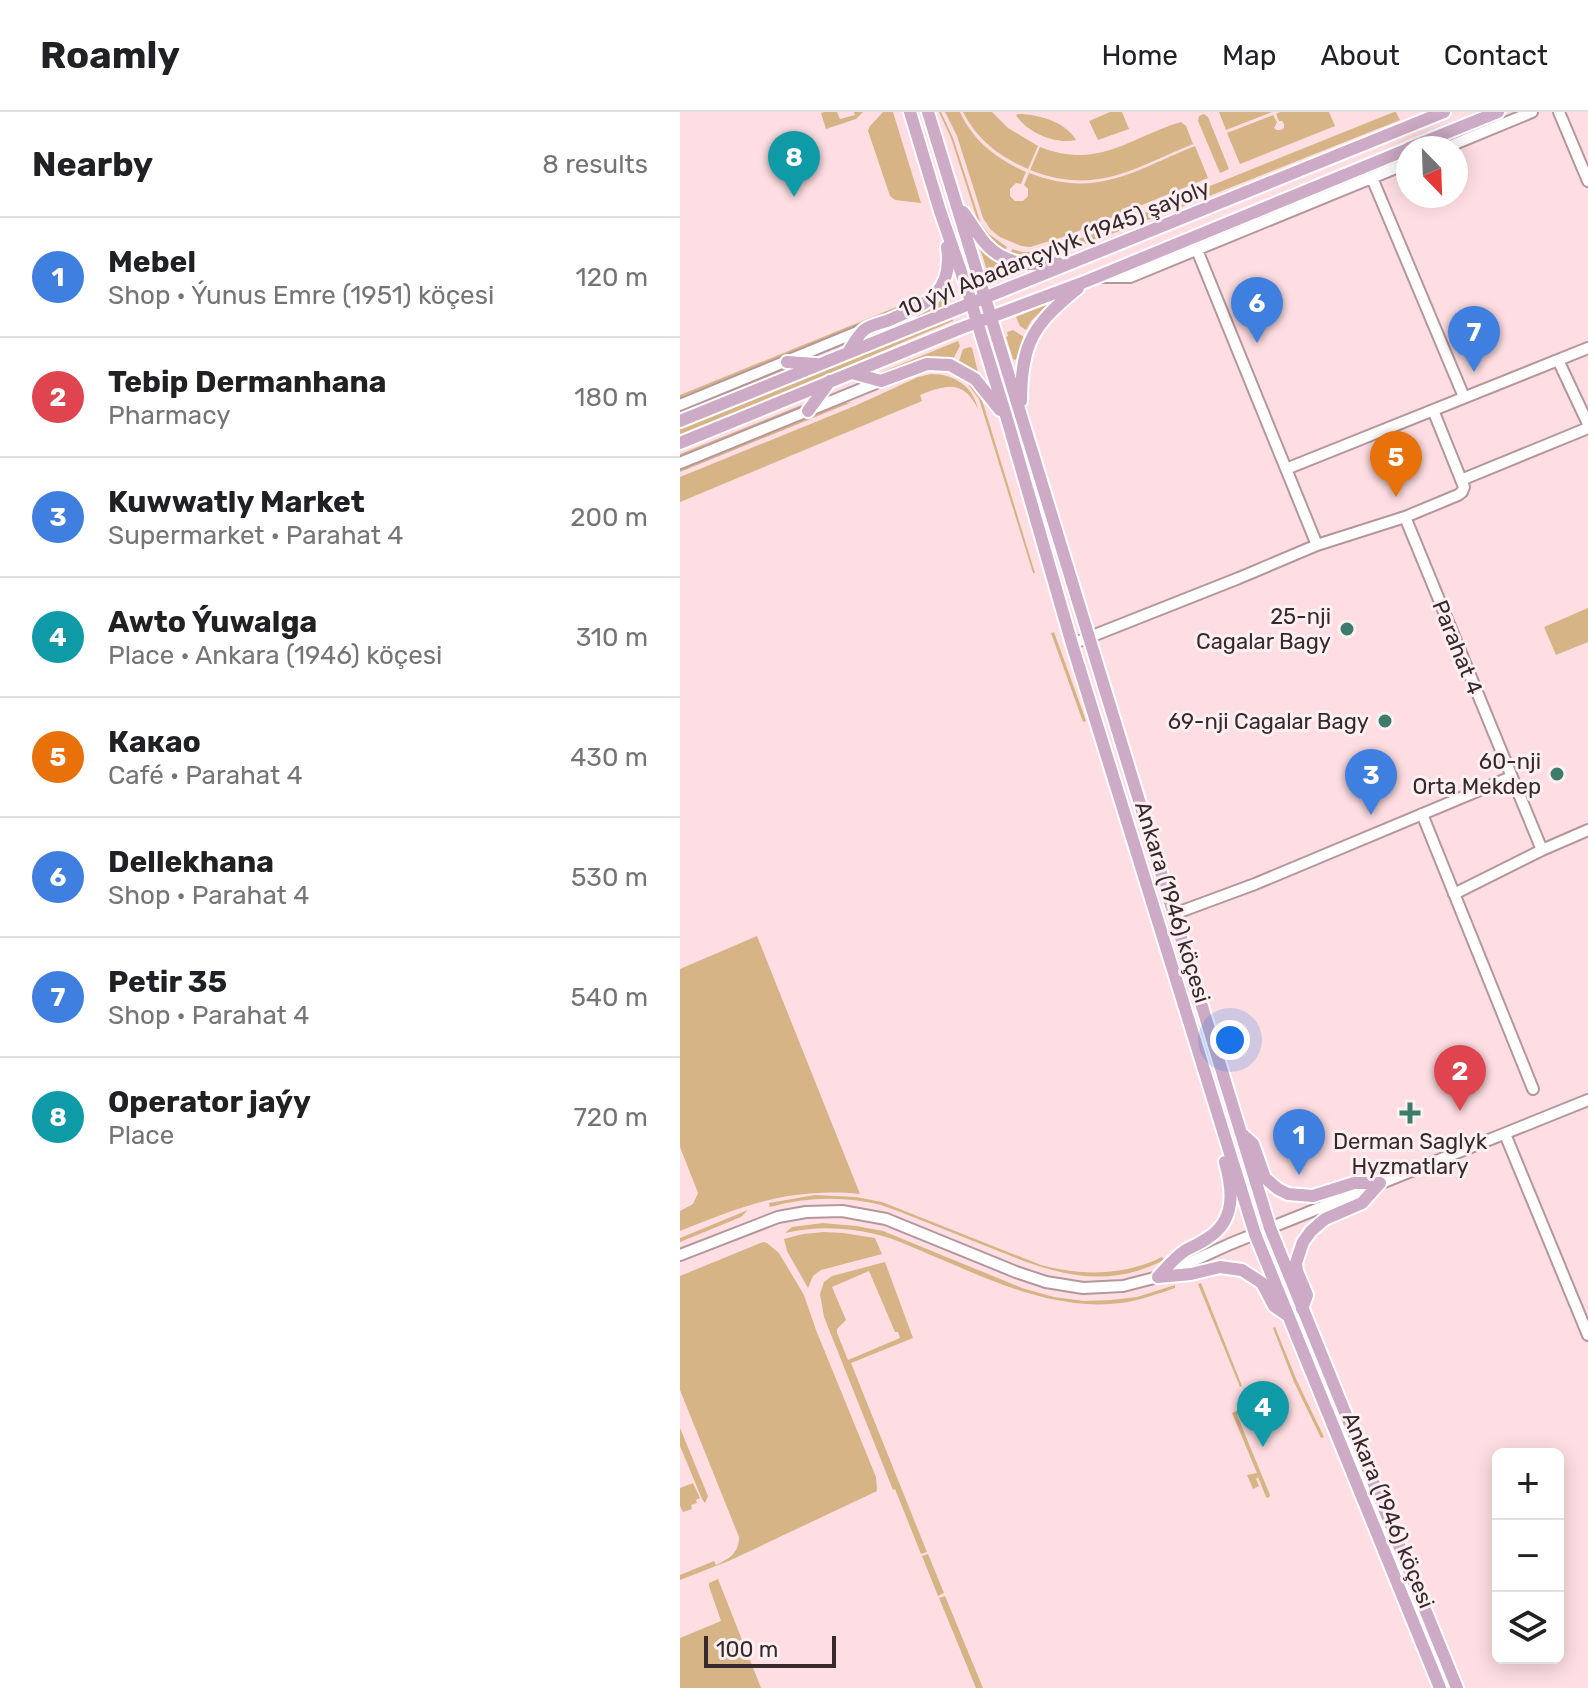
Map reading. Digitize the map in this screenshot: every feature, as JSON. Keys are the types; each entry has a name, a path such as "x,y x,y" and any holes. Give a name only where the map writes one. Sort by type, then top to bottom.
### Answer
{"main road":[{"name":"Ankara (1946) köçesi","path":"910,112 1007,419 1072,644 1255,1234 1440,1688"},
{"name":"Ankara (1946) köçesi","path":"928,112 1270,1228 1457,1688"},
{"name":"10 ýyl Abadançylyk (1945) şaýoly","path":"680,421 1444,112"},
{"name":"10 ýyl Abadançylyk (1945) şaýoly","path":"1439,136 1498,112"},
{"name":"10 ýyl Abadançylyk (1945) şaýoly","path":"680,443 1396,153"},
{"path":"957,203 985,244 999,255 1031,265 1073,261"},
{"path":"847,353 864,330 922,306 939,291 947,275 948,262 940,211"},
{"path":"1020,416 1021,376 1031,336 1050,313 1091,279"},
{"path":"787,362 820,364"},
{"path":"852,373 881,381 927,364 950,365 975,379 1007,419"},
{"path":"808,411 830,381"},
{"path":"1240,1133 1253,1144 1265,1178 1288,1194 1313,1196 1354,1183 1380,1183"},
{"path":"1158,1277 1184,1251 1211,1236 1225,1220 1232,1191 1223,1154 1226,1137"},
{"path":"1302,1309 1307,1295 1296,1263 1303,1242 1325,1219 1362,1203 1380,1183"},
{"path":"1158,1277 1220,1267 1242,1270 1262,1283 1274,1306 1287,1315"}],"street":[{"path":"1468,138 1532,112"},
{"path":"1559,112 1588,181"},
{"path":"1091,279 1130,277 1396,168"},
{"path":"1372,178 1464,397"},
{"path":"1197,250 1317,545"},
{"path":"680,405 864,330"},
{"path":"1286,469 1588,348"},
{"path":"1461,480 1588,426 1558,360"},
{"path":"680,463 881,381"},
{"path":"1072,644 1317,545 1405,517 1458,495 1464,490 1433,410"},
{"name":"Parahat 4","path":"1405,517 1542,850"},
{"path":"1174,914 1255,884 1511,777"},
{"path":"1422,814 1533,1089"},
{"path":"1454,894 1588,830"},
{"path":"680,1255 778,1217 842,1211 886,1219 1016,1272 1058,1285 1108,1288 1158,1277 1255,1234 1588,1100"},
{"path":"1505,1134 1588,1335"}],"shaded area":[{"path":"837,112 840,119 855,115 854,112 863,112 856,119 826,129 821,113"},
{"path":"883,112 893,112 921,203 895,200 890,196 868,131"},
{"path":"939,112 953,138 981,224 1007,247 1005,251 990,240 979,225 951,138"},
{"path":"945,112 960,112 972,132 987,148 1026,172 1021,184 1016,183 1010,189 1010,196 1015,201 1023,201 1028,196 1024,185 1029,173 1075,183 1114,179 1195,146 1208,178 1066,236 1030,247 1021,246 1000,237 983,218 957,136"},
{"path":"963,112 992,112 1008,128 1038,146 1028,169 990,146 975,131"},
{"path":"1110,112 1122,112 1129,129 1098,140 1089,121"},
{"path":"1219,112 1272,112 1226,130"},
{"path":"1329,112 1335,126 1240,164 1227,133 1273,115 1277,122 1274,128 1281,130 1284,124 1276,114"},
{"path":"1394,112 1400,120 1209,196 1205,188"},
{"path":"1018,114 1051,120 1066,128 1076,140 1060,141 1042,136 1027,127"},
{"path":"1204,114 1208,117 1229,169 1220,173 1198,121 1199,116"},
{"path":"1181,122 1186,126 1193,144 1133,170 1095,180 1075,180 1030,170 1040,147 1079,155 1097,153"},
{"path":"1201,190 1205,198 1059,254 1031,258 1011,253 1012,249 1033,252 1088,236"},
{"path":"982,248 1001,262 995,274 989,276"},
{"path":"931,287 934,289 913,304 680,399 680,395 916,299"},
{"path":"941,296 948,305 864,338 923,309"},
{"path":"1050,303 1026,330 1020,326 1016,317"},
{"path":"952,318 953,321 680,437 680,429"},
{"path":"1013,330 1024,337 1016,360 1006,337 1007,332"},
{"path":"958,341 960,346 953,359 928,357 882,375 877,374"},
{"path":"970,347 978,372 959,361 963,349"},
{"path":"787,366 795,366 680,413 680,410"},
{"path":"955,373 972,386 983,403 1035,573 979,399"},
{"path":"931,374 947,376 961,383 972,394 978,409 960,389 938,389 920,395 922,401 680,502 680,477"},
{"path":"809,402 802,409 680,458 680,454"},
{"path":"852,402 680,472 680,468 839,404"},
{"path":"1588,608 1588,642 1556,655 1544,627"},
{"path":"1054,632 1086,721 1083,722 1051,633"},
{"path":"757,936 860,1194 811,1193 767,1200 680,1231 680,1211 693,1204 698,1193 680,1147 680,969"},
{"path":"815,1195 882,1202 1056,1269 1117,1271 1162,1257 1164,1260 1119,1275 1076,1275 1034,1264 881,1205 839,1199 798,1201 770,1207 769,1203"},
{"path":"748,1210 741,1217 680,1242 680,1238"},
{"path":"823,1223 883,1231 1022,1288 1054,1297 1084,1301 1111,1300 1137,1297 1175,1285 1175,1288 1128,1302 1103,1304 1054,1300 1007,1286 875,1234 830,1228 785,1233 792,1227"},
{"path":"824,1232 875,1238 882,1254 821,1270 813,1276 808,1288 787,1251 784,1239"},
{"path":"763,1242 779,1253 804,1295 876,1477 877,1491 731,1560 680,1580 680,1575 729,1558 737,1547 739,1537 680,1390 680,1276"},
{"path":"885,1262 913,1338 851,1363 927,1552 921,1554 824,1317 820,1294 824,1282 832,1276","holes":["869,1271 900,1338 848,1360 837,1333 846,1320 832,1287"]},
{"path":"1201,1283 1242,1386 1240,1387 1198,1284"},
{"path":"1275,1327 1324,1437 1321,1438 1294,1382"},
{"path":"1246,1395 1252,1409 1237,1415 1269,1498 1258,1477 1259,1486 1253,1489 1247,1475 1257,1473 1232,1413 1247,1406 1243,1396"},
{"path":"680,1428 708,1496 705,1503 680,1446"},
{"path":"693,1483 700,1498 691,1505 692,1509 683,1512 680,1488"},
{"path":"928,1554 944,1593 938,1596 922,1556"},
{"path":"718,1579 761,1688 680,1688 680,1638 721,1621 709,1586"},
{"path":"945,1596 983,1688 976,1688 939,1598"}],"place":[{"name":"Operator jaýy","path":"794,197"},
{"name":"Dellekhana","path":"1257,343"},
{"name":"Petir 35","path":"1474,372"},
{"name":"Какао","path":"1396,497"},
{"name":"25-nji Cagalar Bagy","path":"1347,629"},
{"name":"69-nji Cagalar Bagy","path":"1385,721"},
{"name":"60-nji Orta Mekdep","path":"1557,774"},
{"name":"Kuwwatly Market","path":"1371,815"},
{"name":"Tebip Dermanhana","path":"1460,1111"},
{"name":"Derman Saglyk Hyzmatlary","path":"1410,1113"},
{"name":"Mebel","path":"1299,1175"},
{"name":"Awto Ýuwalga","path":"1263,1447"}]}
